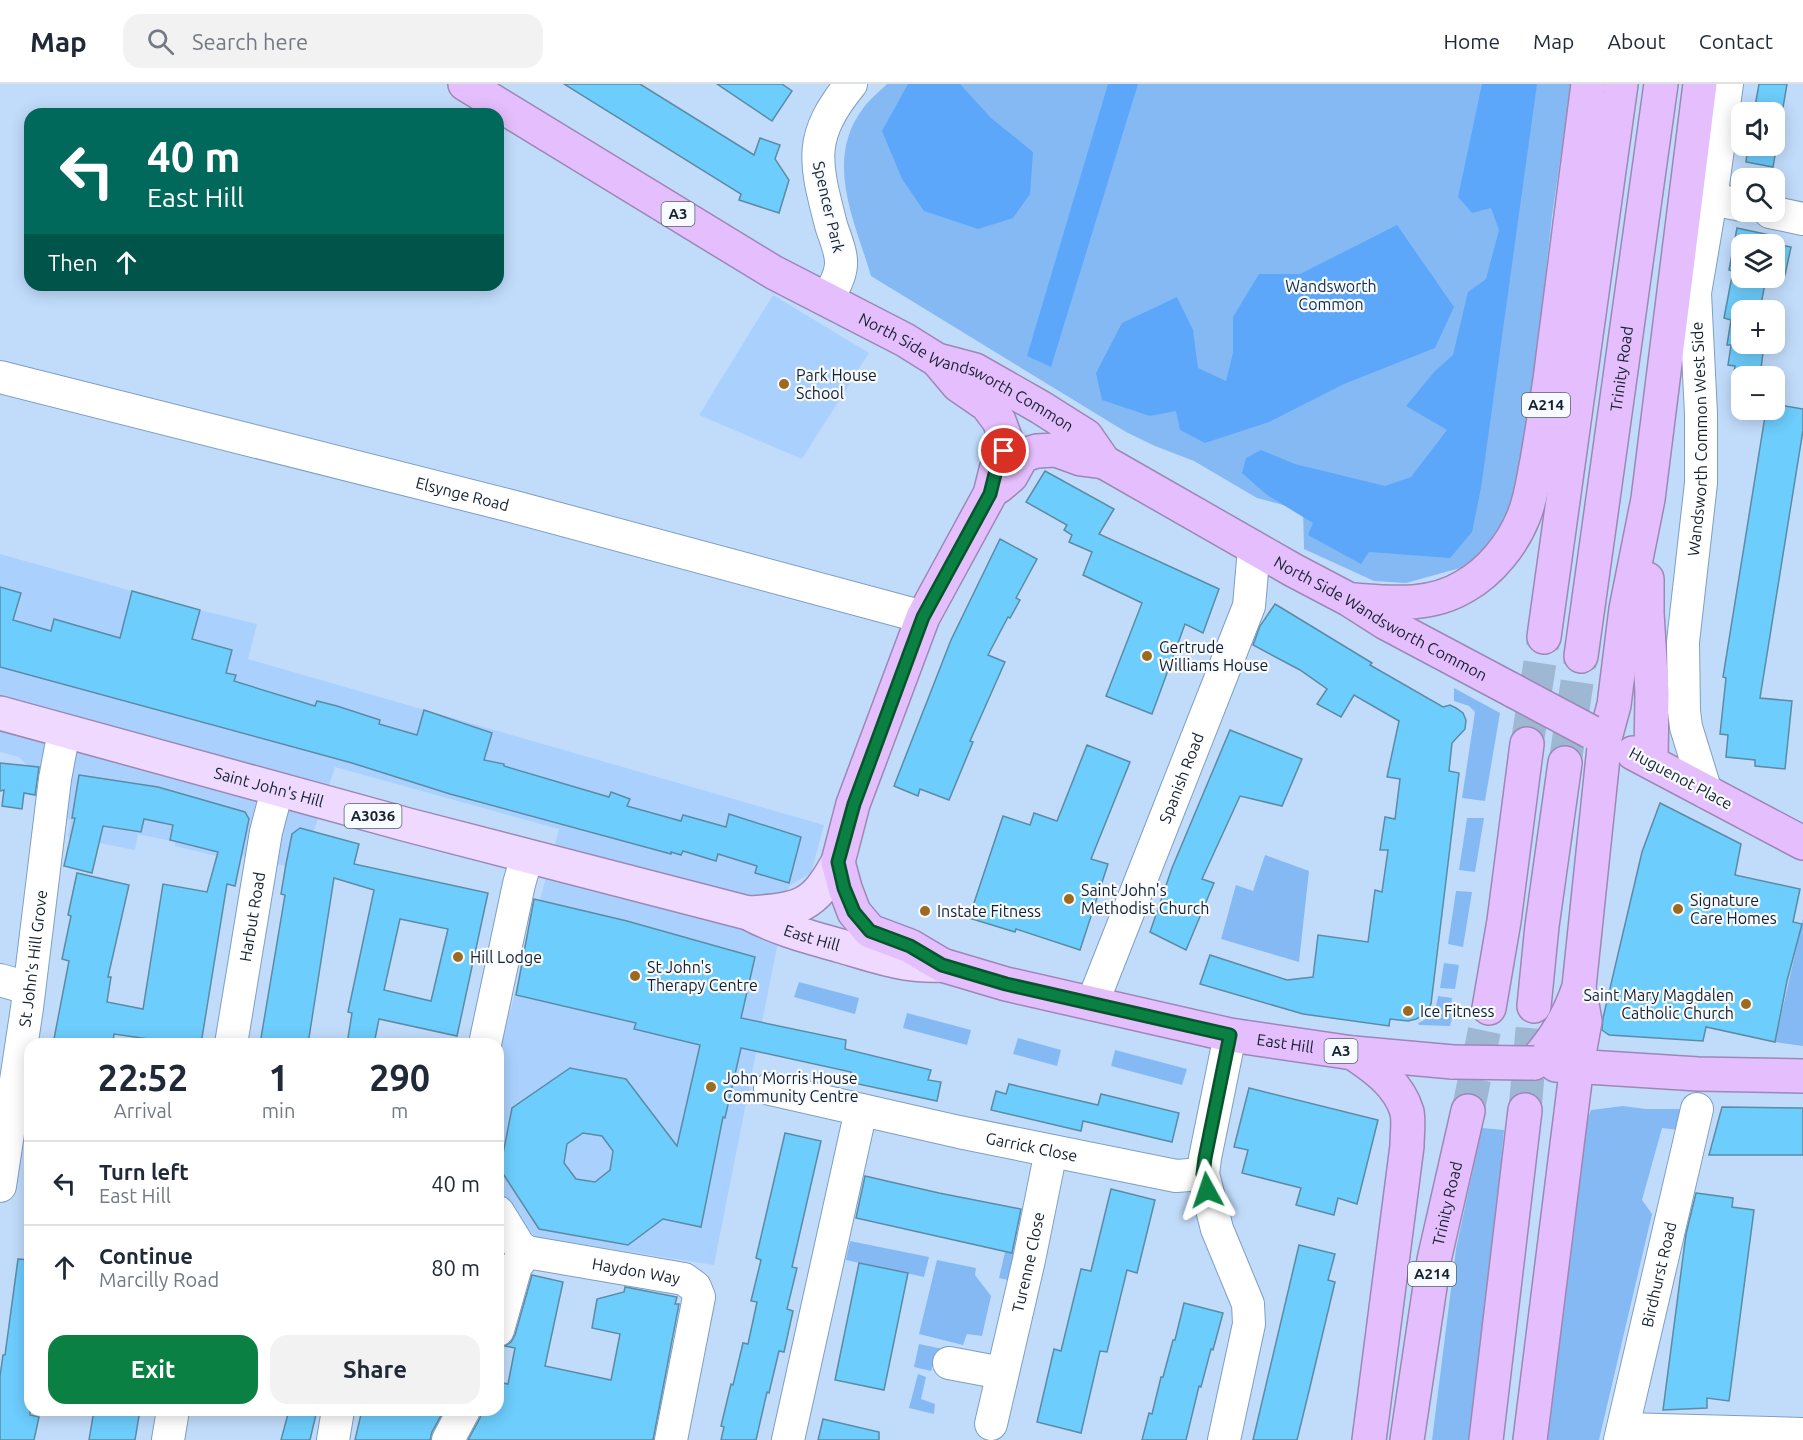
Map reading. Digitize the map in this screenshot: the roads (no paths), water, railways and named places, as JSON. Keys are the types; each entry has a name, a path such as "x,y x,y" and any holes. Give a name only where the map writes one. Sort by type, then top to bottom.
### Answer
{"highway":[{"name":"North Side Wandsworth Common","path":"465,84 773,272 905,340 937,360 975,370 1086,436 1104,462 1386,622 1558,715"},
{"name":"A214","path":"1350,600 1402,604 1443,596 1466,586 1479,576 1492,564 1516,534 1530,498 1545,415 1588,84"},
{"name":"A214","path":"1544,637 1622,84"},
{"name":"Trinity Road","path":"1581,656 1660,84"},
{"path":"1530,1440 1552,1060 1585,1021 1579,987 1598,735 1614,705 1626,609 1648,499 1700,84"},
{"name":"A3","path":"937,360 958,385 987,405 999,421 1006,440 990,494 923,617 854,804 838,862 844,888 854,912 870,931 910,946 942,965"},
{"name":"A3","path":"990,494 1011,476 1021,458 1027,454 1056,450 1081,459 1104,462"},
{"path":"1648,499 1647,613 1652,692 1651,762"},
{"name":"Huguenot Place","path":"1558,715 1803,843"},
{"path":"1489,1008 1504,921 1527,744"},
{"path":"1534,1006 1542,926 1565,763"},
{"name":"East Hill","path":"942,965 1006,984 1230,1035 1353,1053 1453,1062 1552,1060 1698,1074 1803,1076"},
{"name":"A214","path":"1353,1053 1383,1073 1400,1096 1407,1113 1407,1146 1369,1440"},
{"path":"1486,1440 1525,1110"},
{"name":"Trinity Road","path":"1407,1440 1434,1260 1468,1111"}],"main road":[{"name":"Saint John's Hill","path":"0,713 278,790 748,914"},
{"name":"A3036","path":"748,914 797,908 825,885 838,862"},
{"name":"East Hill","path":"748,914 776,927 890,961 918,966 942,965"}],"street":[{"name":"Spencer Park","path":"827,299 837,280 841,265 819,178 816,155 820,138 831,113 851,84"},
{"name":"Wandsworth Common West Side","path":"1706,792 1686,727 1683,642 1701,483 1701,414 1695,293 1727,84"},
{"path":"1711,199 1731,204"},
{"path":"1785,215 1803,219"},
{"name":"Elsynge Road","path":"0,376 511,507 923,617"},
{"name":"Spanish Road","path":"1092,1004 1249,606 1254,548"},
{"name":"St John's Hill Grove","path":"0,1186 27,1008 14,984 64,731"},
{"name":"Harbut Road","path":"232,1038 266,832 278,790"},
{"path":"486,1038 527,856"},
{"path":"1224,1440 1249,1324 1248,1304 1217,1229 1203,1174 1230,1035"},
{"name":"Garrick Close","path":"770,1089 1176,1176 1203,1174"},
{"name":"Birdhurst Road","path":"1621,1435 1697,1109"},
{"path":"788,1440 861,1110"},
{"name":"Turenne Close","path":"991,1424 1029,1260 1051,1151"},
{"path":"504,1222 519,1246 527,1252 516,1266 504,1309"},
{"name":"Haydon Way","path":"527,1252 684,1279 695,1287 699,1297 671,1440"},
{"path":"949,1363 1002,1373"},
{"path":"168,1440 172,1416"},
{"path":"333,1440 337,1416"},
{"path":"448,1440 461,1416"},
{"path":"1621,1435 1803,1434"}],"tunnel":[{"path":"1527,744 1544,637"},
{"path":"1565,763 1581,656"},
{"path":"1525,1110 1534,1006"},
{"path":"1468,1111 1489,1008"}],"place":[{"name":"Park House School","path":"784,384"},
{"name":"Gertrude Williams House","path":"1147,656"},
{"name":"Saint John's Methodist Church","path":"1069,899"},
{"name":"Signature Care Homes","path":"1678,909"},
{"name":"Instate Fitness","path":"925,911"},
{"name":"Hill Lodge","path":"458,957"},
{"name":"St John's Therapy Centre","path":"635,976"},
{"name":"Saint Mary Magdalen Catholic Church","path":"1746,1004"},
{"name":"Ice Fitness","path":"1408,1011"},
{"name":"John Morris House Community Centre","path":"711,1087"}],"park label":[{"name":"Wandsworth Common","path":"1331,295"}]}
